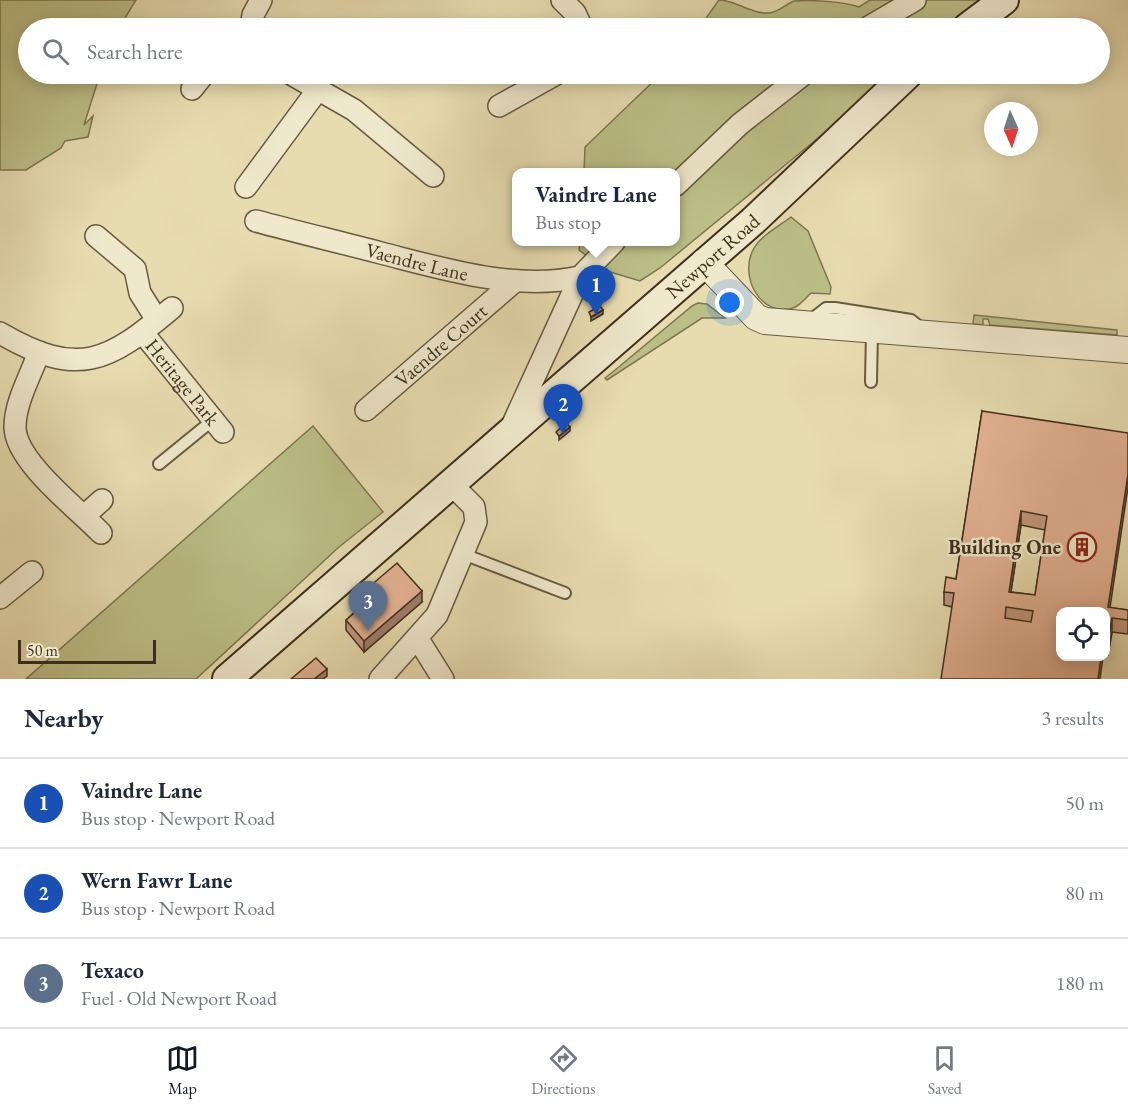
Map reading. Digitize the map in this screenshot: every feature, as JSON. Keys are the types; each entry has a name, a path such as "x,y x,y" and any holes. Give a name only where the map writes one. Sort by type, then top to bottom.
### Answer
{"main road":[{"path":"980,18 1004,0"},
{"name":"Newport Road","path":"227,679 753,221 897,84"}],"street":[{"path":"253,18 261,0"},
{"path":"562,0 577,18"},
{"path":"884,18 915,0"},
{"path":"311,84 354,110 433,176"},
{"path":"500,106 538,84"},
{"path":"680,180 740,124 791,84"},
{"path":"246,187 319,88"},
{"name":"Vaendre Lane","path":"256,221 426,265 515,281 552,282 580,277"},
{"name":"Heritage Park","path":"96,236 135,269 140,293 158,320 218,426"},
{"name":"Newport Road","path":"509,432 580,277 610,246"},
{"path":"704,262 756,316 765,321 804,326 1128,350"},
{"name":"Vaendre Court","path":"366,410 515,281"},
{"name":"Heritage Park","path":"0,333 39,352 74,360 88,359 123,348 158,320"},
{"path":"39,352 17,414 15,427 20,465 84,516 101,533"},
{"path":"380,679 418,639 444,604 463,554 477,515 474,507 451,484"},
{"path":"84,516 102,500"},
{"path":"0,598 32,572"},
{"path":"418,639 443,679"}],"lane":[{"path":"804,326 826,308 836,308 911,320 919,324 925,335"},
{"path":"871,382 872,331"},
{"path":"159,465 218,426"},
{"path":"463,554 565,593"}],"green space":[{"path":"0,0 136,0 125,18 18,18 18,84 97,84 84,125 93,116 88,137 65,141 61,148 26,170 0,170"},
{"path":"719,0 769,13 794,1 836,2 859,7 870,0 985,0 962,18 706,18"},
{"path":"651,84 884,84 660,268 640,281 607,271 579,250 580,246 680,246 680,168 584,168 585,147"},
{"path":"791,217 808,231 831,287 830,294 811,293 795,307 778,309 768,305 754,291 749,270 750,260 760,240"},
{"path":"698,303 707,304 725,318 702,318 607,380 605,378 692,306"},
{"path":"974,315 1117,330 1117,335 990,325 988,319 983,319 983,325 973,324"},
{"path":"313,426 383,512 339,547 196,679 26,679"}],"building":[{"path":"600,306 603,310 591,317 589,312"},
{"name":"Building One","path":"982,411 1128,433 1128,474 1108,607 1056,607 1056,661 1100,661 1098,679 941,679 954,593 944,592 946,577 956,579","holes":["1021,511 1047,516 1035,595 1009,592","1006,607 1033,611 1031,622 1005,618"]},
{"path":"566,423 570,427 559,436 556,432"},
{"path":"397,563 422,591 364,641 346,620 361,607 355,599"},
{"name":"Building One","path":"1110,607 1128,610 1128,620 1112,618 1110,630"},
{"path":"316,658 327,669 314,679 291,679"}],"place":[{"name":"Vaindre Lane","path":"596,315"},
{"name":"Wern Fawr Lane","path":"563,434"},
{"name":"Building One","path":"1082,547"},
{"name":"Texaco","path":"368,631"}]}
